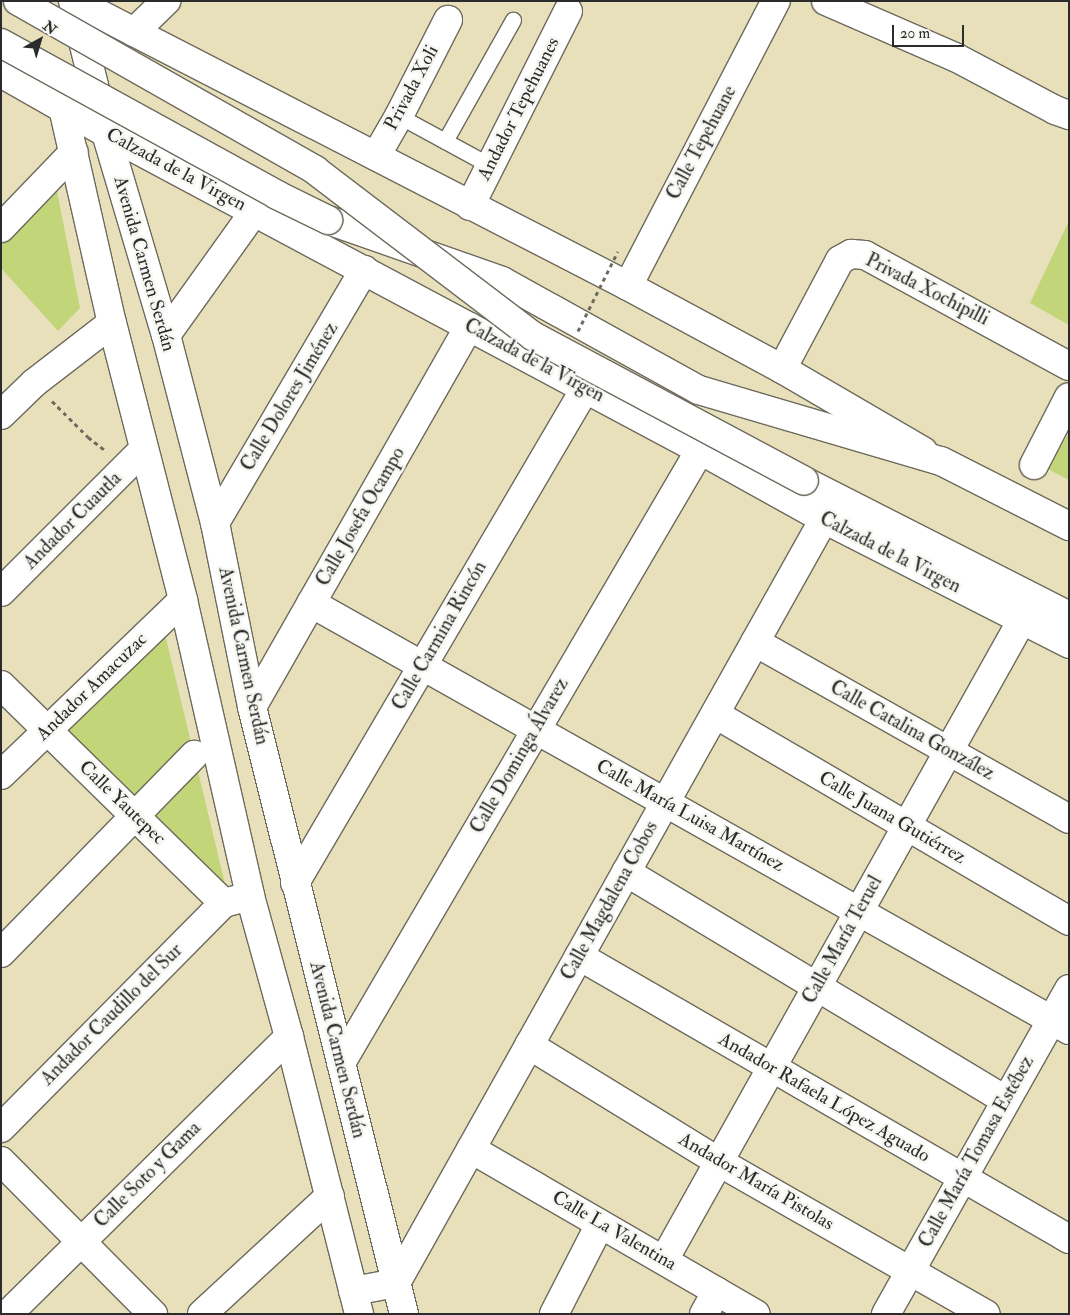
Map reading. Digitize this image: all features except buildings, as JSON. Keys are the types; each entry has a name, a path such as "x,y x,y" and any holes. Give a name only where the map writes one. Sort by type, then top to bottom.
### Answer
{"street":[{"name":"Calzada de la Virgen","path":"18,1 315,170 533,336 804,481 1069,616"},
{"name":"Calzada de la Virgen","path":"74,1 628,286 782,369 941,461 1069,526"},
{"name":"Avenida Carmen Serdán","path":"74,1 106,133 166,335 215,523 252,707 404,1314"},
{"path":"134,32 166,1"},
{"name":"Calle Tepehuane","path":"628,286 776,1"},
{"path":"826,1 954,57 1054,110 1069,115"},
{"name":"Andador Tepehuanes","path":"470,206 568,11"},
{"name":"Privada Xoli","path":"376,156 399,116 448,20"},
{"name":"Calzada de la Virgen","path":"1,42 277,195 328,220 502,281 699,390 941,461"},
{"name":"Calzada de la Virgen","path":"1,73 106,133 700,450 824,519 1069,644"},
{"name":"Avenida Carmen Serdán","path":"63,108 112,323 183,600 250,896 289,1037 356,1302"},
{"path":"1,228 74,152"},
{"path":"166,335 254,212"},
{"name":"Privada Xochipilli","path":"782,369 840,260 851,254 865,255 1069,366"},
{"name":"Calle Dolores Jiménez","path":"215,523 364,270"},
{"path":"1,415 34,383 112,323"},
{"name":"Calle Josefa Ocampo","path":"252,707 469,326"},
{"name":"Calle Carmina Rincón","path":"296,883 585,389"},
{"path":"1034,465 1069,397"},
{"name":"Andador Cuautla","path":"1,592 142,443"},
{"name":"Calle Dominga Álvarez","path":"340,1063 700,450"},
{"name":"Calle Magdalena Cobos","path":"396,1283 824,519"},
{"name":"Andador Amacuzac","path":"1,775 183,600"},
{"name":"Calle María Luisa Martínez","path":"311,603 1060,1025"},
{"name":"Calle María Teruel","path":"664,1260 1022,620"},
{"name":"Calle Catalina González","path":"755,642 1069,819"},
{"name":"Calle Yautepec","path":"1,685 224,903"},
{"name":"Calle Juana Gutiérrez","path":"715,714 1069,921"},
{"path":"1,953 194,756"},
{"path":"626,872 1006,1100"},
{"path":"224,903 250,896"},
{"name":"Andador Caudillo del Sur","path":"1,1128 224,903"},
{"name":"Andador Rafaela López Aguado","path":"579,956 1069,1239"},
{"name":"Calle María Tomasa Estébez","path":"886,1314 1006,1100 1060,1025 1069,989"},
{"name":"Calle Soto y Gama","path":"8,1314 289,1037"},
{"name":"Andador María Pistolas","path":"529,1045 719,1162 910,1269 986,1314"},
{"name":"Calle La Valentina","path":"471,1149 664,1260 710,1302 756,1314"},
{"path":"1,1161 153,1314"},
{"path":"202,1314 330,1196"},
{"path":"554,1314 600,1224"},
{"path":"356,1302 396,1283"}],"lane":[{"path":"445,141 513,20"},
{"path":"399,116 491,166"}],"path":[{"path":"574,339 618,251"},
{"path":"34,383 88,437 106,451 142,443"}],"green space":[{"path":"55,181 80,308 58,331 1,268 1,241"},
{"path":"1069,221 1069,325 1030,303"},
{"path":"1069,432 1069,480 1048,469"},
{"path":"164,630 226,888 56,731"}]}
